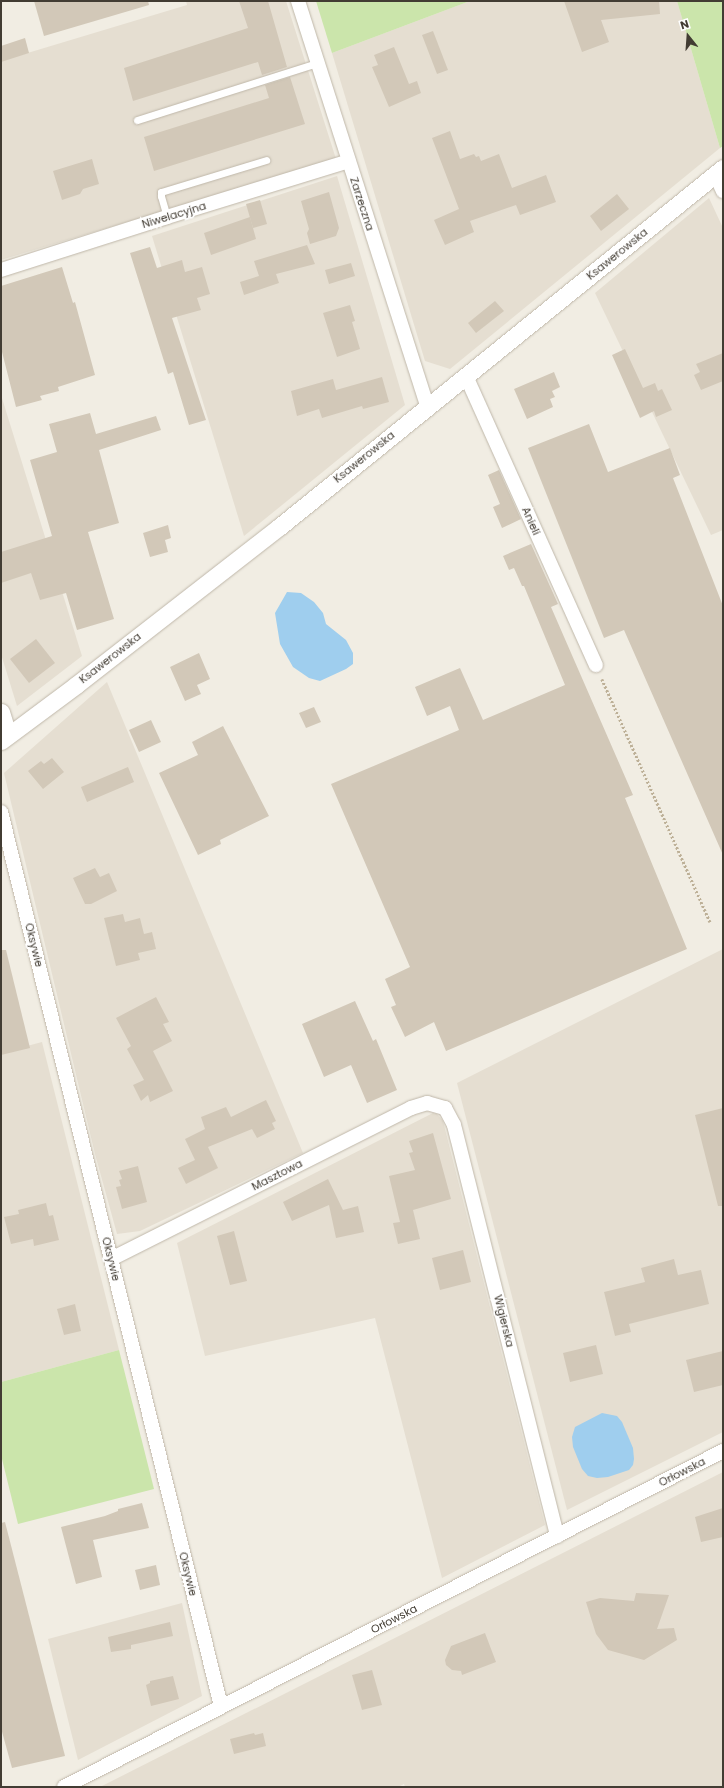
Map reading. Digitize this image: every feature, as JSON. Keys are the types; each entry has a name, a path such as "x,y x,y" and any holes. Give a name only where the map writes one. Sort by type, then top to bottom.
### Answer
{"street":[{"name":"Zarzeczna","path":"298,1 427,406"},
{"name":"Niwelacyjna","path":"1,270 349,161"},
{"name":"Ksawerowska","path":"4,738 76,685 279,527 719,171"},
{"path":"719,171 723,192"},
{"name":"Anieli","path":"466,376 596,666"},
{"path":"1,712 4,738"},
{"name":"Oksywie","path":"1,812 221,1706"},
{"name":"Masztowa","path":"111,1259 411,1108 427,1102 445,1108"},
{"name":"Wigierska","path":"445,1108 454,1125 557,1536"},
{"name":"Orłowska","path":"64,1787 723,1451"}],"lane":[{"path":"137,120 317,63"},
{"path":"167,217 161,196 162,192 266,160"}],"path":[{"path":"596,666 710,922"}],"shaded area":[{"path":"186,1 286,1 336,159 1,260 1,61 187,5"},
{"path":"470,1 677,1 720,148 450,369 425,361 332,53"},
{"path":"337,176 405,405 244,536 152,236"},
{"path":"709,198 723,228 723,530 711,535 595,293"},
{"path":"1,395 82,656 17,706 1,654"},
{"path":"107,682 303,1153 140,1231 117,1234 95,1154 4,773"},
{"path":"723,949 723,1432 567,1510 457,1083"},
{"path":"42,1042 119,1350 1,1382 1,1053"},
{"path":"433,1113 437,1114 443,1121 545,1525 442,1578 375,1318 205,1356 177,1243"},
{"path":"723,1472 723,1787 405,1787 404,1784 398,1787 100,1787"},
{"path":"182,1603 202,1696 78,1760 48,1639"}],"green space":[{"path":"316,1 470,1 332,53"},
{"path":"677,1 723,1 723,146 720,148"},
{"path":"119,1350 154,1489 18,1524 1,1455 1,1382"}],"water":[{"path":"287,592 301,593 314,602 323,613 326,624 346,640 353,653 353,664 346,669 320,681 309,678 293,667 280,644 275,613"},
{"path":"602,1413 617,1416 622,1422 633,1448 634,1459 633,1465 629,1470 608,1477 597,1478 588,1476 582,1469 573,1447 572,1437 575,1427"}],"building":[{"path":"34,1 148,1 149,5 44,36"},
{"path":"239,1 268,1 287,67 262,75 258,62 133,101 124,68 248,28"},
{"path":"564,1 659,1 660,14 601,20 609,42 582,52"},
{"path":"433,31 448,70 437,74 422,35"},
{"path":"25,38 29,53 1,62 1,46"},
{"path":"394,47 409,84 417,81 421,93 389,107 372,67 378,65 374,55"},
{"path":"290,77 305,124 154,171 144,137 269,98 265,85"},
{"path":"450,131 460,159 474,154 476,157 479,156 481,161 499,154 512,188 546,175 556,202 520,215 516,205 470,221 474,232 445,245 434,220 459,209 432,138"},
{"path":"92,159 99,184 83,189 80,194 62,200 53,171"},
{"path":"329,192 339,228 336,236 310,244 307,233 309,229 301,201"},
{"path":"617,194 629,209 601,231 590,216"},
{"path":"260,200 267,224 253,228 246,204"},
{"path":"250,217 256,239 211,255 204,233"},
{"path":"307,245 315,264 276,274 279,283 244,295 240,282 259,276 254,261"},
{"path":"150,247 157,268 182,260 185,272 202,267 210,294 197,298 201,310 172,318 206,420 189,425 173,372 168,374 130,253"},
{"path":"351,263 355,276 329,284 325,270"},
{"path":"62,267 73,303 75,302 95,375 58,387 59,391 40,396 42,400 16,407 1,348 1,286"},
{"path":"495,301 504,311 476,333 468,323"},
{"path":"350,305 355,321 352,322 360,349 337,357 323,313"},
{"path":"625,349 643,388 655,383 658,391 662,389 672,410 656,417 654,411 640,418 612,355"},
{"path":"723,353 723,381 701,390 694,375 700,372 696,364"},
{"path":"554,372 560,387 552,391 555,397 550,399 553,407 527,419 514,389"},
{"path":"382,377 389,402 363,409 362,406 322,418 319,409 297,416 291,391 333,379 336,390"},
{"path":"90,413 96,434 156,416 161,430 99,450 119,523 88,532 114,619 77,630 66,593 40,600 31,573 1,583 1,552 52,536 30,460 57,452 49,424"},
{"path":"589,424 608,472 670,448 680,475 673,478 723,606 723,855 624,630 604,638 528,448"},
{"path":"499,470 521,519 502,528 493,507 500,504 488,475"},
{"path":"168,525 171,538 165,540 168,552 150,557 143,533"},
{"path":"531,544 558,604 551,607 633,795 625,798 687,949 446,1051 434,1022 405,1037 391,1007 396,1005 385,979 410,967 331,784 459,730 450,706 427,716 415,687 460,668 483,720 565,685 524,586 522,586 514,568 509,570 503,556"},
{"path":"36,639 55,663 29,683 10,659"},
{"path":"199,653 210,679 197,685 201,694 185,701 170,667"},
{"path":"314,707 321,722 306,728 299,713"},
{"path":"151,720 161,742 139,752 129,730"},
{"path":"223,726 269,816 220,840 221,844 198,855 159,773 198,755 192,742"},
{"path":"52,758 64,772 43,789 28,771 41,761 44,764"},
{"path":"128,767 134,782 87,802 81,787"},
{"path":"95,868 100,877 109,873 117,891 91,904 85,904 73,878"},
{"path":"123,914 125,922 140,918 144,934 152,932 156,949 138,953 140,960 116,966 104,918"},
{"path":"1,950 6,950 30,1048 1,1055"},
{"path":"156,997 169,1022 163,1024 172,1041 153,1051 173,1091 150,1102 148,1095 141,1101 133,1085 144,1080 127,1049 131,1046 116,1018"},
{"path":"355,1001 373,1041 376,1039 397,1090 367,1103 351,1065 324,1077 302,1024"},
{"path":"266,1100 276,1121 272,1123 275,1129 257,1138 252,1129 208,1147 218,1168 186,1184 178,1168 195,1160 185,1139 205,1129 201,1117 226,1107 231,1117"},
{"path":"723,1108 723,1206 718,1206 695,1115"},
{"path":"433,1133 451,1199 413,1210 420,1239 398,1244 393,1223 400,1222 389,1176 415,1170 409,1153 413,1152 409,1141"},
{"path":"138,1166 147,1202 122,1209 116,1187 121,1186 119,1180 122,1179 119,1171"},
{"path":"328,1179 343,1210 358,1206 364,1232 336,1238 329,1205 292,1221 283,1202"},
{"path":"46,1203 49,1216 53,1215 59,1240 34,1246 33,1239 11,1244 4,1217 19,1214 18,1210"},
{"path":"234,1231 247,1281 230,1285 217,1236"},
{"path":"463,1250 471,1282 440,1290 432,1258"},
{"path":"674,1259 678,1275 701,1270 709,1304 629,1324 631,1332 615,1336 604,1292 645,1282 641,1268"},
{"path":"75,1304 81,1331 64,1335 57,1309"},
{"path":"596,1345 603,1374 570,1382 563,1353"},
{"path":"723,1351 723,1385 694,1392 686,1360"},
{"path":"142,1503 149,1528 93,1540 102,1577 76,1584 61,1527 105,1516 118,1511 118,1509"},
{"path":"723,1508 723,1537 701,1542 695,1517"},
{"path":"5,1522 65,1756 12,1768 1,1728 1,1523"},
{"path":"156,1565 160,1585 140,1590 135,1570"},
{"path":"636,1593 669,1595 657,1629 674,1628 677,1640 644,1660 608,1650 596,1634 586,1602 600,1598 634,1601"},
{"path":"170,1622 173,1636 131,1645 131,1649 111,1652 108,1637"},
{"path":"485,1633 496,1662 462,1675 461,1671 452,1670 446,1665 445,1660 451,1646"},
{"path":"372,1670 382,1705 362,1710 352,1675"},
{"path":"173,1676 179,1699 151,1706 146,1685 150,1683 150,1681"},
{"path":"254,1733 255,1735 263,1733 266,1746 234,1754 230,1739"}]}
